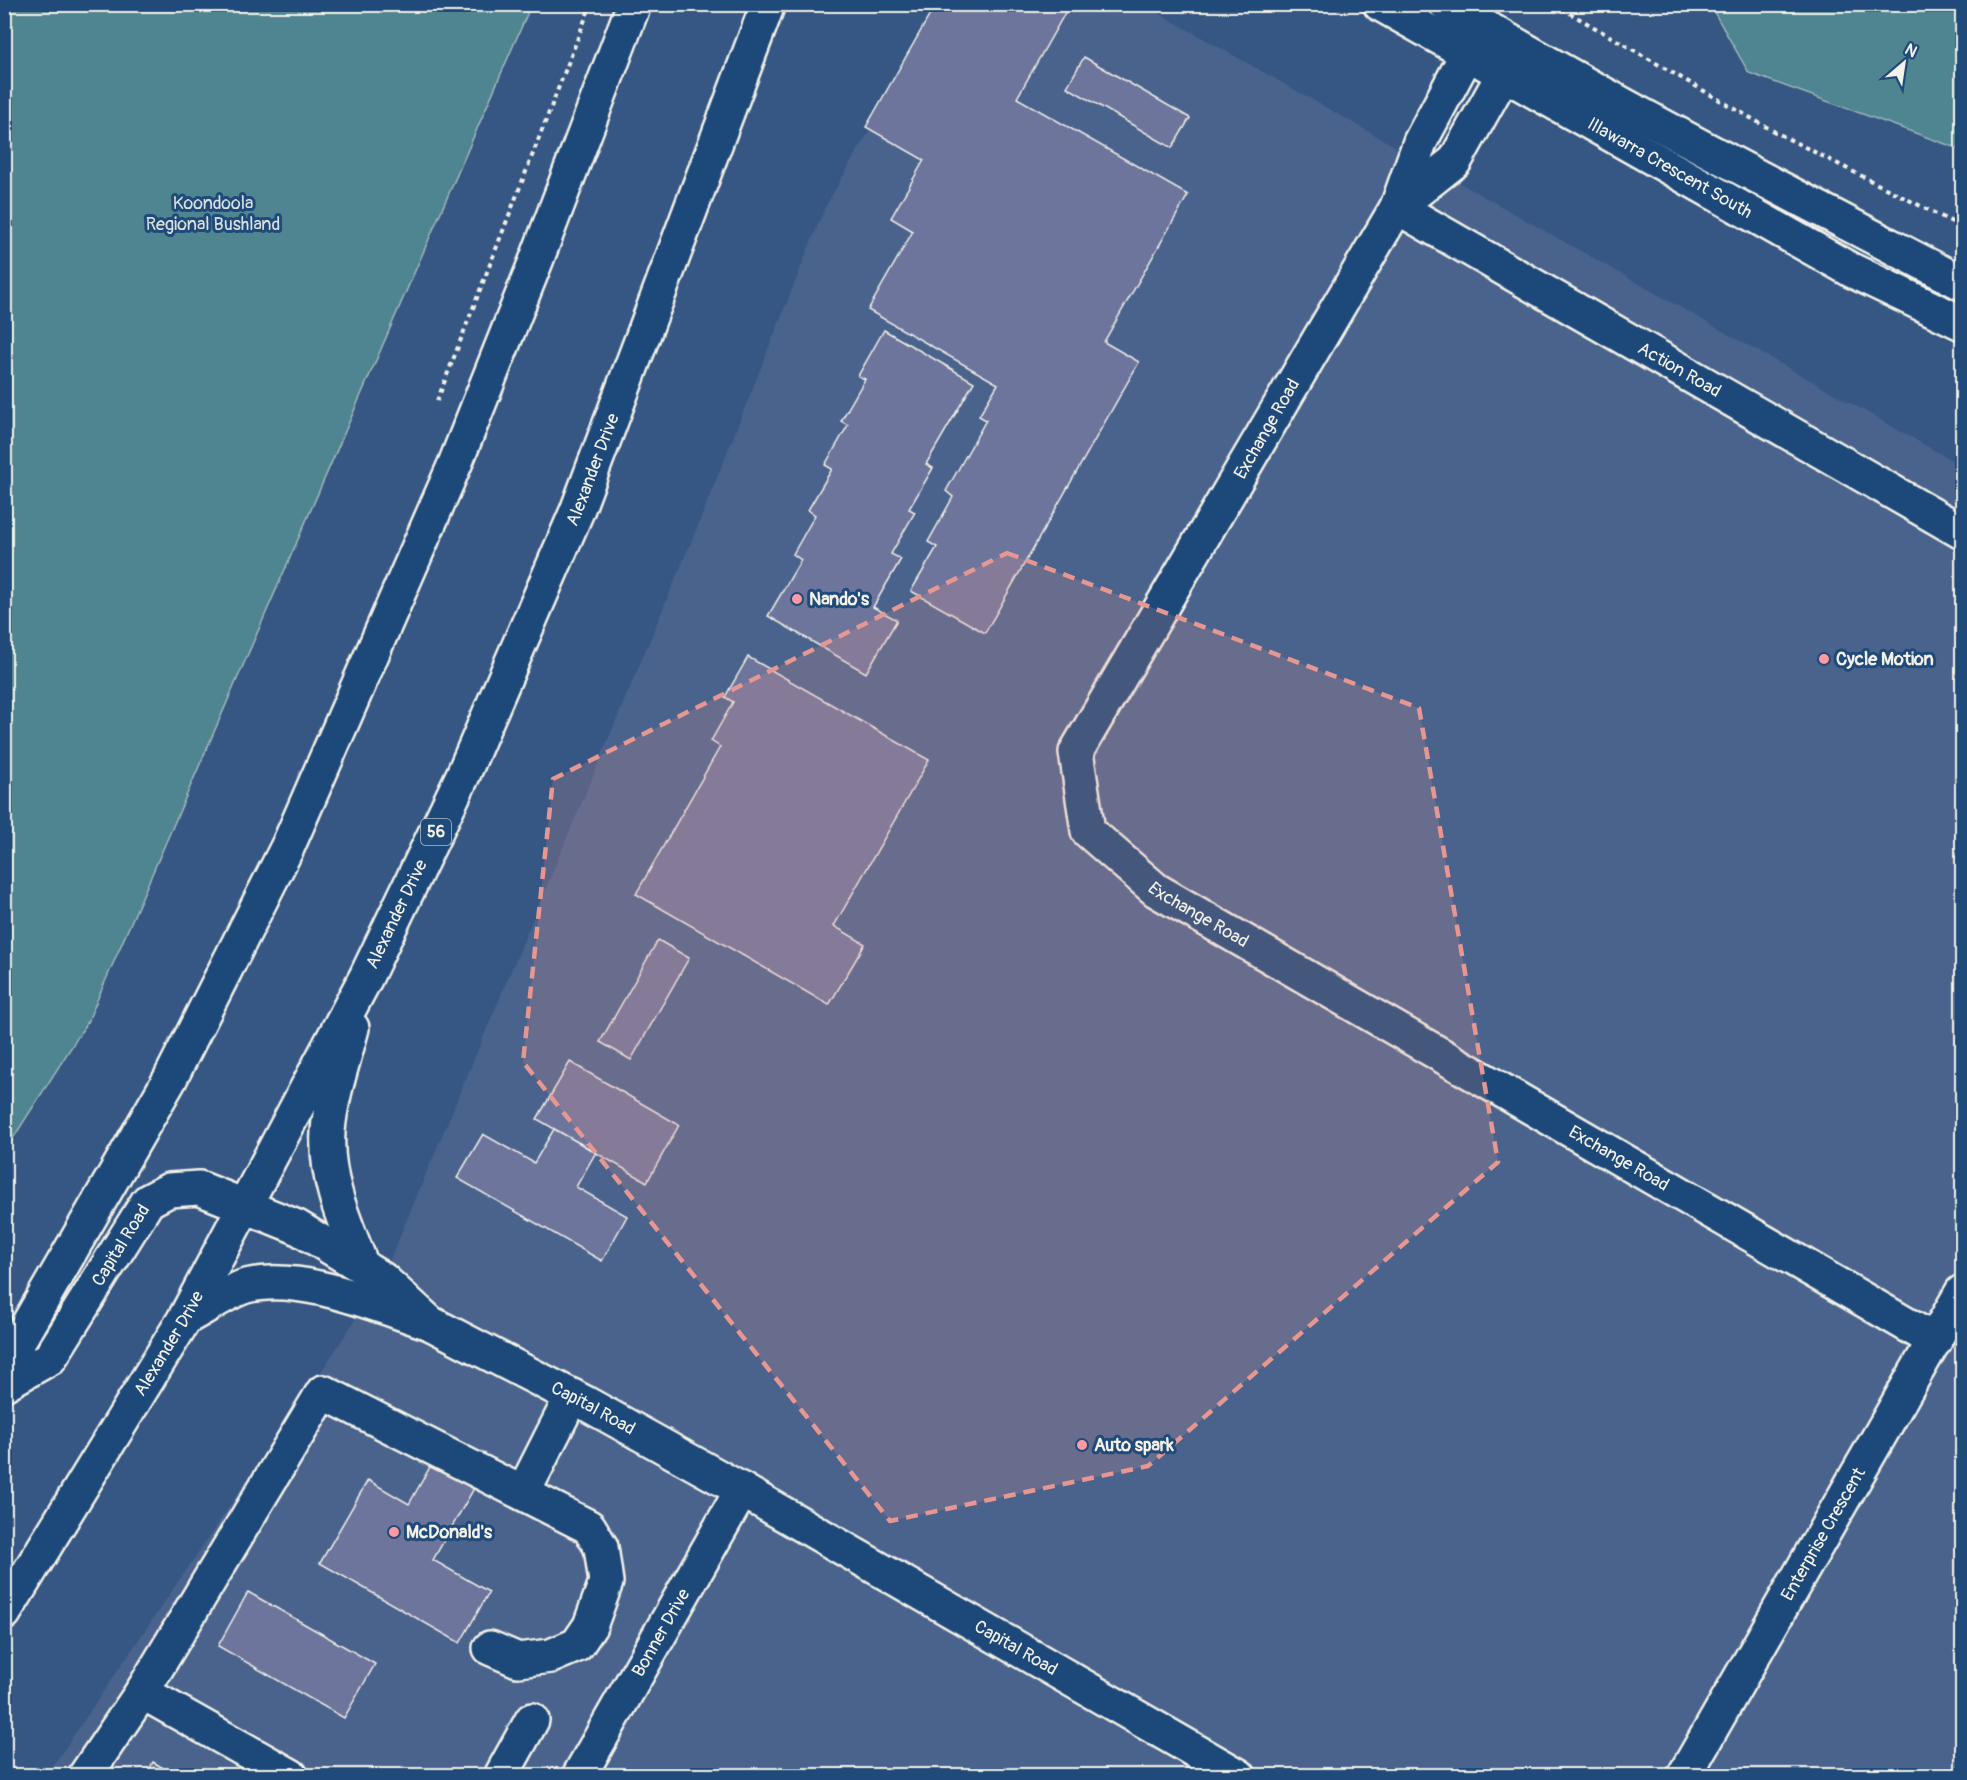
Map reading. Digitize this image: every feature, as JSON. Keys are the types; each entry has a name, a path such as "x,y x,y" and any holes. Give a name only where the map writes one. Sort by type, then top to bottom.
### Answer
{"street":[{"path":"4,1366 171,1079 288,846 455,464 536,261 634,4"},
{"name":"Alexander Drive","path":"4,1613 185,1318 366,977 463,775 577,511 768,4"},
{"name":"Illawarra Crescent South","path":"1380,4 1466,54 1511,62 1747,172 1962,283"},
{"name":"Illawarra Crescent South","path":"1446,4 1482,26 1511,62 1851,270 1962,323"},
{"name":"Exchange Road","path":"1482,26 1420,142 1397,207 1076,753 1088,831 1156,890 1935,1341"},
{"name":"Exchange Road","path":"1397,207 1455,161 1511,62"},
{"name":"Action Road","path":"1397,207 1962,532"},
{"path":"362,1266 337,1201 329,1162 328,1131 366,977"},
{"name":"Capital Road","path":"4,1384 50,1358 148,1202 169,1190 199,1188 297,1227 382,1279 430,1323 573,1396 742,1490 1239,1776"},
{"path":"185,1318 245,1286 279,1281 319,1288 430,1323"},
{"name":"Enterprise Crescent","path":"1684,1776 1962,1292"},
{"path":"85,1776 142,1692 323,1392 589,1527 601,1547 606,1582 590,1626 577,1644 551,1656 518,1660 490,1648"},
{"path":"522,1493 573,1396"},
{"name":"Bonner Drive","path":"579,1776 742,1490"},
{"path":"142,1692 291,1776"},
{"path":"501,1776 532,1720"}],"path":[{"path":"436,405 591,4"},
{"path":"1554,4 1775,132 1962,227"}],"highlighted area":[{"path":"1007,553 1419,708 1498,1162 1148,1466 890,1521 523,1062 553,779"}],"shaded area":[{"path":"943,5 1144,5 1962,466 1962,1775 46,1776 382,1279 701,518 825,207"}],"green space":[{"name":"Koondoola Regional Bushland","path":"4,5 531,5 88,1021 5,1151"},
{"path":"1710,5 1962,5 1962,150 1749,73"}],"building":[{"path":"936,4 1070,4 1017,98 1188,195 1104,342 1139,362 985,633 911,591 937,547 928,542 953,497 946,491 986,420 979,416 998,384 868,310 913,231 891,218 924,160 866,127"},
{"path":"1084,57 1190,118 1172,148 1067,87"},
{"path":"884,330 974,382 926,464 933,468 909,509 915,512 891,554 901,559 873,607 897,620 866,673 768,616 801,560 793,554 815,515 808,510 832,469 825,465 848,425 841,421 865,379 858,376"},
{"path":"748,657 929,760 834,926 865,944 829,1005 636,894 720,747 711,741 733,702 725,697"},
{"path":"658,940 689,958 631,1060 600,1042"},
{"path":"570,1062 679,1125 647,1182 537,1119"},
{"path":"554,1129 596,1152 576,1187 627,1216 602,1261 457,1178 483,1134 534,1163"},
{"name":"McDonald's","path":"439,1451 481,1476 433,1560 489,1592 460,1643 320,1563 368,1480 409,1504"},
{"path":"248,1592 375,1664 344,1718 218,1646"},
{"path":"153,1762 177,1776 146,1776"}],"place":[{"name":"Nando's","path":"797,599"},
{"name":"Cycle Motion","path":"1824,659"},
{"name":"Auto spark","path":"1082,1445"},
{"name":"McDonald's","path":"394,1532"}]}
